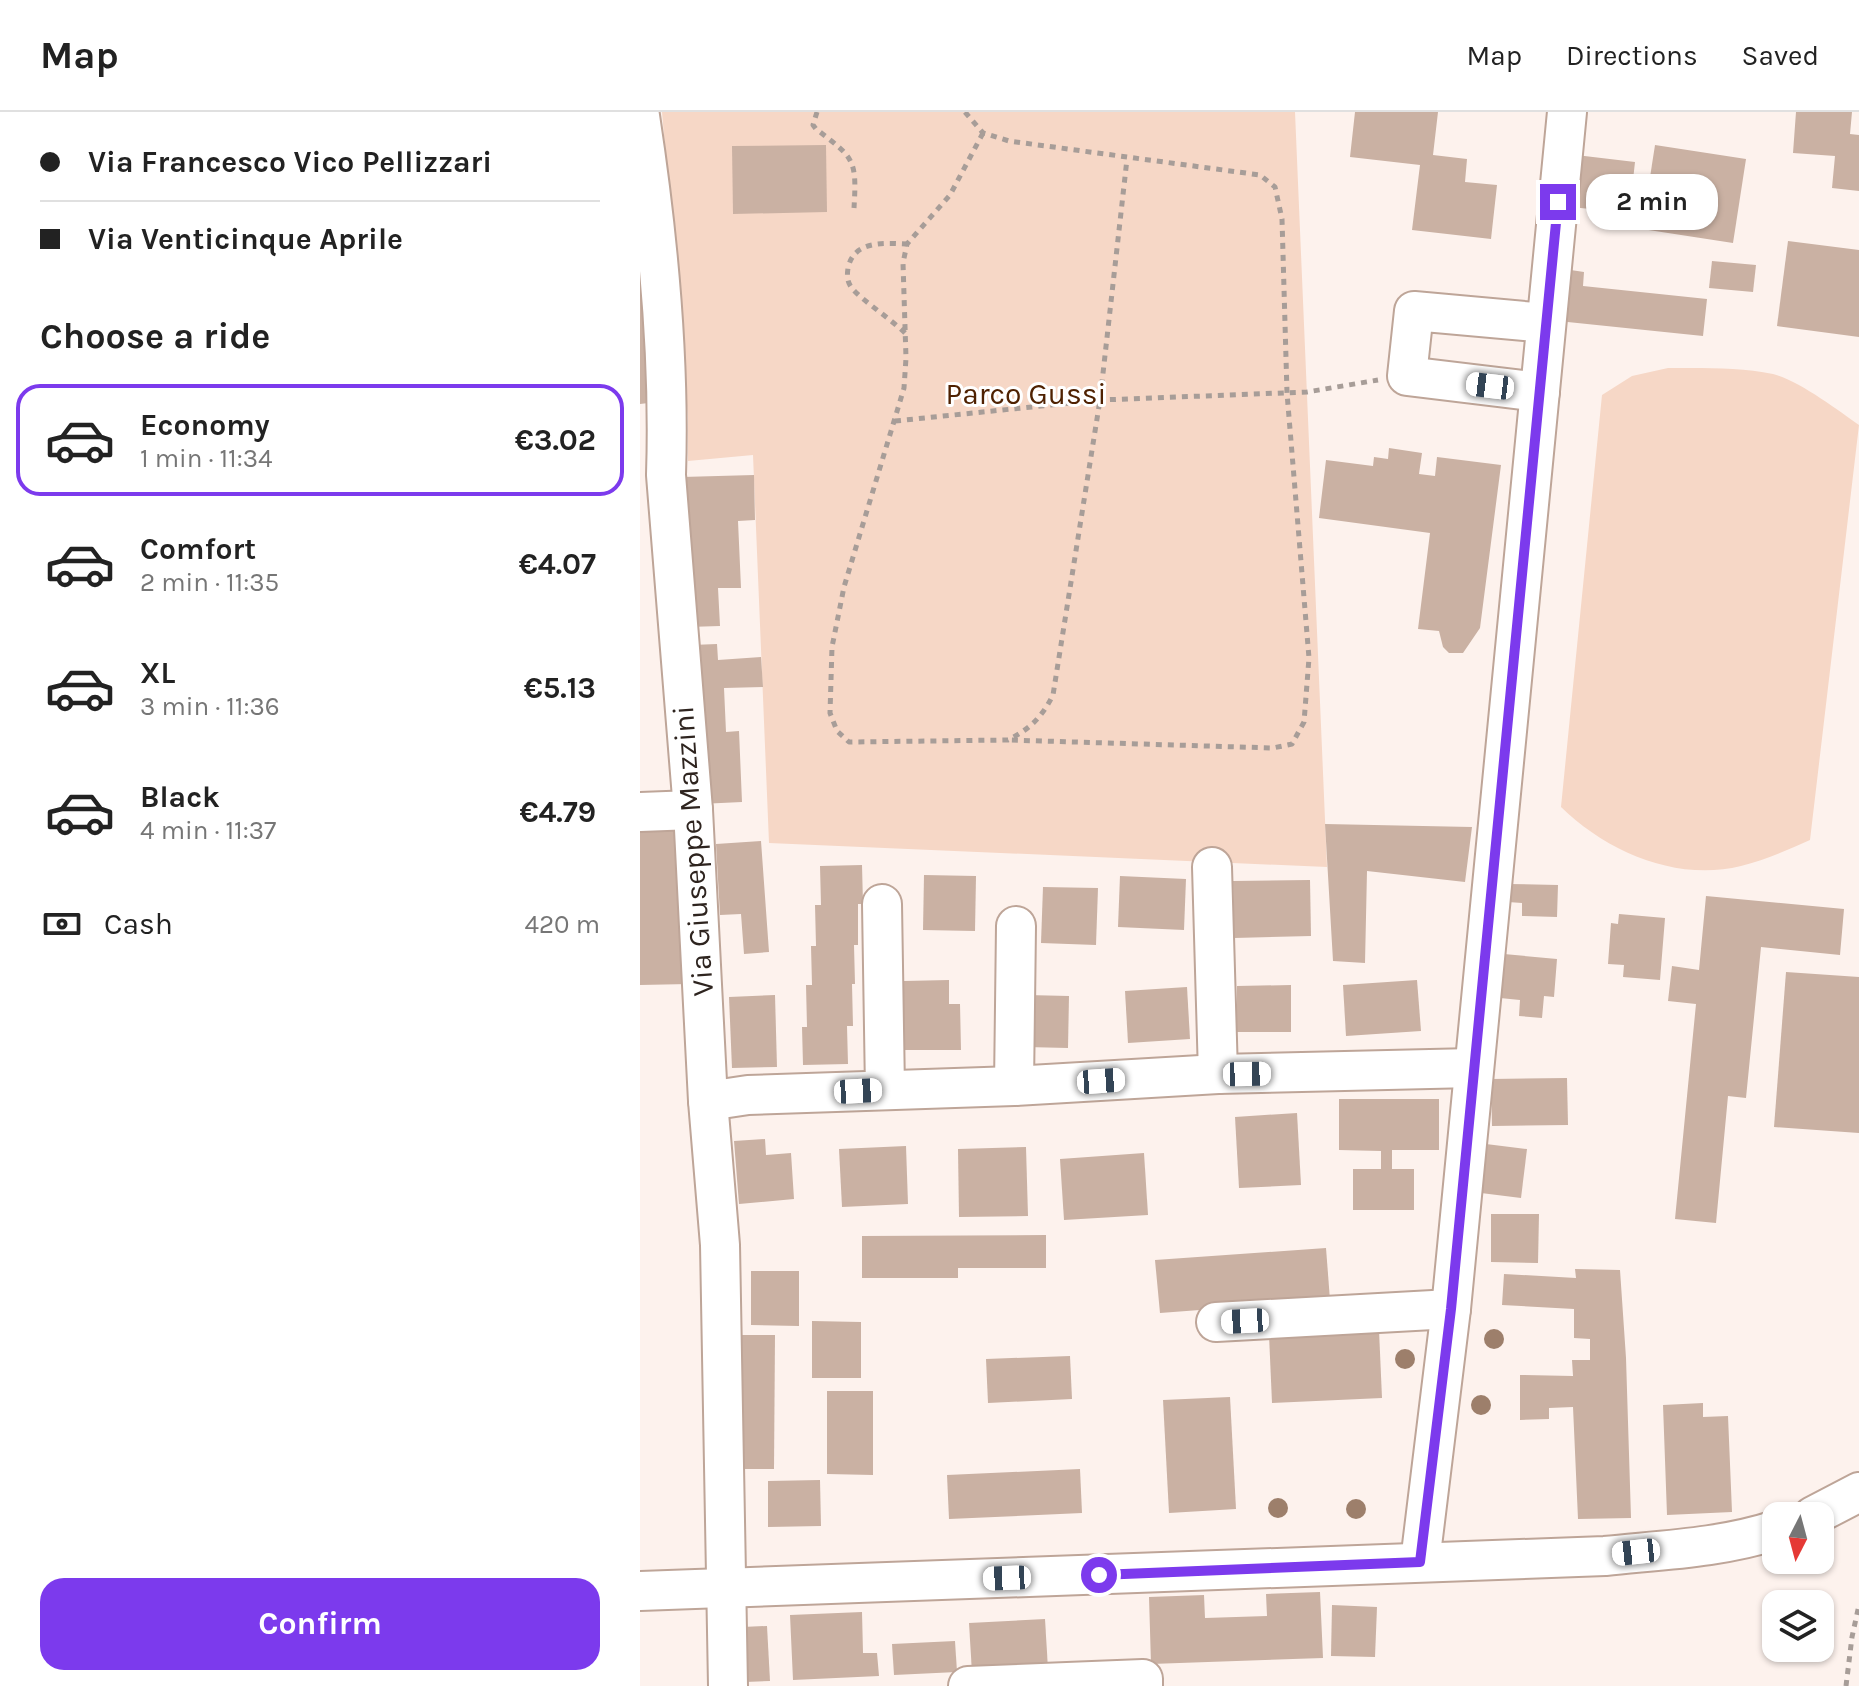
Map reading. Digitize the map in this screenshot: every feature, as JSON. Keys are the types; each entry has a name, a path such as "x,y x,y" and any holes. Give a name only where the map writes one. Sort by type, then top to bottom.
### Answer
{"street":[{"path":"1420,1562 1451,1309 1567,112"},
{"name":"Via Giuseppe Mazzini","path":"640,116 655,209 668,425 653,475 693,810 708,1101 720,1245 728,1686"},
{"path":"1540,392 1407,376 1414,311 1546,323"},
{"path":"640,812 693,810"},
{"path":"1212,867 1218,1074"},
{"path":"882,904 885,1090"},
{"path":"1014,1086 1016,926"},
{"path":"708,1101 748,1095 1014,1086 1218,1074 1473,1068"},
{"path":"1216,1322 1451,1309"},
{"path":"1834,1505 1859,1492"},
{"path":"640,1591 1605,1556 1699,1546 1762,1534"},
{"path":"968,1686 1143,1679 1143,1686"}],"path":[{"path":"817,112 813,125 852,160 856,172 854,208"},
{"path":"965,112 983,133 1009,141 1260,175 1275,187 1282,219 1287,393 1309,658 1304,722 1292,744 1273,748 1008,740 849,742 837,731 830,713 832,647 844,587 904,388 903,263 907,244 950,195 983,133"},
{"path":"1008,740 1027,731 1044,712 1053,695 1100,400 1127,159"},
{"path":"905,334 852,287 847,274 851,259 861,249 878,243 907,244"},
{"path":"895,421 1100,400 1307,392 1407,376"},
{"path":"1846,1686 1859,1605"}],"green space":[{"name":"Parco Gussi","path":"662,112 1295,112 1327,867 769,843 753,455 688,461 688,417"},
{"path":"1668,368 1734,369 1773,374 1806,389 1859,425 1810,840 1759,861 1717,870 1668,866 1621,850 1579,823 1561,807 1602,395 1632,376"}],"building":[{"path":"1355,112 1438,112 1433,155 1467,159 1465,182 1497,185 1491,239 1412,230 1420,165 1350,157"},
{"path":"1796,112 1852,112 1850,134 1859,135 1859,191 1832,188 1835,156 1793,153"},
{"path":"826,145 827,212 733,214 732,146"},
{"path":"1655,145 1746,159 1733,243 1642,229"},
{"path":"1576,155 1635,162 1632,189 1622,187 1619,212 1571,207"},
{"path":"1788,241 1859,250 1859,337 1777,326"},
{"path":"1712,261 1756,265 1753,292 1709,288"},
{"path":"1564,269 1584,272 1583,286 1707,299 1703,336 1558,321"},
{"path":"640,270 657,402 640,404"},
{"path":"1389,448 1422,453 1419,474 1435,476 1437,457 1501,465 1480,628 1463,653 1449,653 1443,647 1439,631 1418,629 1430,533 1319,518 1326,460 1373,466 1374,457 1388,459"},
{"path":"754,475 755,520 738,521 741,588 718,588 720,626 688,627 682,477"},
{"path":"717,644 718,660 761,657 763,687 724,688 726,732 739,731 742,802 700,804 692,645"},
{"path":"684,823 689,984 640,985 640,824"},
{"path":"1325,824 1472,827 1465,882 1367,871 1365,963 1333,961"},
{"path":"761,841 769,952 744,954 741,914 720,915 716,844"},
{"path":"862,865 863,904 858,904 858,945 854,945 853,1026 847,1026 848,1064 803,1065 802,1027 807,1027 806,985 812,985 811,946 816,946 815,905 821,905 820,866"},
{"path":"924,875 976,876 975,931 923,930"},
{"path":"1120,876 1186,879 1184,930 1118,927"},
{"path":"1310,880 1311,936 1234,938 1233,881"},
{"path":"1508,884 1558,885 1557,917 1522,916 1522,903 1508,902"},
{"path":"1043,887 1098,888 1096,945 1041,943"},
{"path":"1706,896 1844,909 1840,955 1761,947 1746,1098 1728,1096 1716,1223 1675,1219 1696,1004 1668,1001 1672,966 1699,970"},
{"path":"1619,914 1665,918 1660,980 1623,977 1624,965 1608,964 1611,923 1618,924"},
{"path":"1504,954 1557,959 1554,997 1544,996 1542,1018 1519,1016 1520,1000 1500,998"},
{"path":"1786,972 1859,977 1859,1133 1774,1127"},
{"path":"949,980 949,1004 960,1004 961,1050 891,1050 890,998 904,997 904,981"},
{"path":"1417,980 1421,1031 1346,1036 1343,985"},
{"path":"1291,985 1291,1032 1237,1032 1237,986"},
{"path":"1187,987 1190,1039 1128,1043 1125,991"},
{"path":"775,995 777,1067 732,1068 729,997"},
{"path":"1027,995 1069,996 1068,1048 1026,1047"},
{"path":"1567,1078 1568,1125 1492,1126 1491,1079"},
{"path":"1339,1099 1439,1099 1439,1150 1392,1150 1392,1169 1414,1169 1414,1210 1353,1210 1353,1169 1381,1169 1381,1151 1339,1150"},
{"path":"1297,1113 1301,1185 1239,1188 1235,1117"},
{"path":"765,1139 766,1155 791,1153 794,1199 739,1204 734,1141"},
{"path":"1486,1144 1527,1149 1521,1198 1481,1193"},
{"path":"906,1146 908,1204 842,1207 839,1149"},
{"path":"1026,1147 1028,1216 959,1217 958,1149"},
{"path":"1144,1153 1148,1215 1064,1220 1060,1159"},
{"path":"1491,1214 1539,1214 1538,1263 1491,1262"},
{"path":"1046,1235 1046,1268 958,1268 958,1278 862,1278 862,1236"},
{"path":"1326,1248 1330,1300 1160,1313 1155,1260"},
{"path":"1575,1269 1620,1270 1631,1518 1578,1519 1573,1407 1549,1408 1549,1419 1520,1420 1520,1375 1573,1376 1572,1360 1590,1360 1590,1339 1574,1338 1574,1309 1502,1305 1504,1274 1576,1278"},
{"path":"751,1271 799,1271 799,1326 751,1325"},
{"path":"812,1321 861,1322 861,1378 812,1378"},
{"path":"1379,1330 1382,1398 1272,1403 1269,1335"},
{"path":"727,1335 775,1335 774,1469 727,1469"},
{"path":"1070,1356 1072,1399 988,1403 986,1359"},
{"path":"827,1391 873,1391 873,1475 827,1474"},
{"path":"1230,1397 1236,1509 1169,1513 1163,1400"},
{"path":"1703,1403 1703,1417 1728,1416 1732,1512 1667,1515 1663,1405"},
{"path":"1080,1469 1082,1513 949,1519 947,1475"},
{"path":"820,1480 821,1526 768,1527 768,1481"},
{"path":"1320,1592 1323,1658 1151,1664 1149,1597 1204,1595 1205,1618 1267,1616 1266,1594"},
{"path":"1332,1605 1377,1607 1375,1657 1331,1656"},
{"path":"862,1612 863,1653 877,1653 879,1676 793,1680 790,1615"},
{"path":"1045,1619 1048,1669 972,1673 969,1623"},
{"path":"767,1626 770,1681 745,1682 742,1627"},
{"path":"955,1641 957,1672 894,1675 892,1644"}],"route":[{"path":"1099,1575 1420,1562 1451,1309 1558,202"}]}
